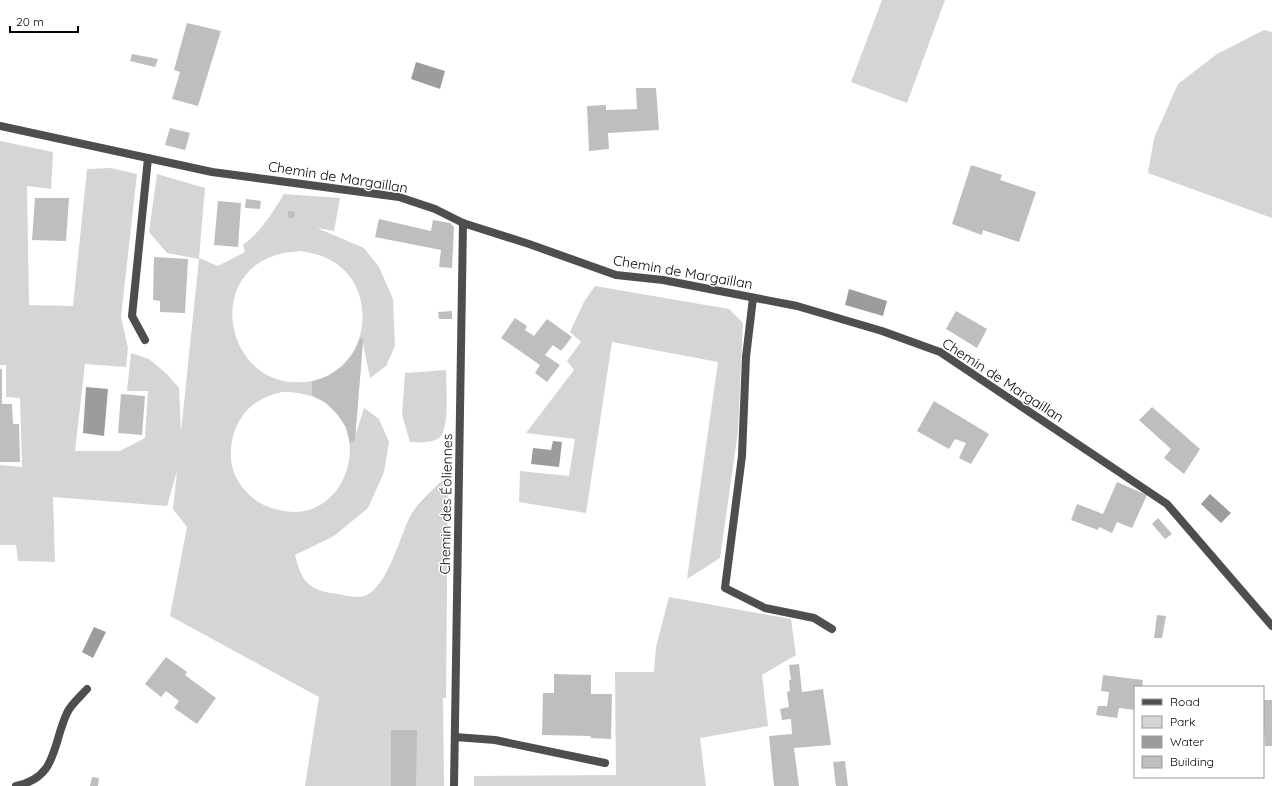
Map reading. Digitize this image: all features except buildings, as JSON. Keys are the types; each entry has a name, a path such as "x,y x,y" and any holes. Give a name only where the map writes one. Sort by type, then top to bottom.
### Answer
{"street":[{"name":"Chemin de Margaillan","path":"0,126 212,172 399,197 435,209 463,223 529,244 616,275 663,280 797,306 882,331 940,352 1168,504 1272,626"},
{"path":"145,340 132,316 148,158"},
{"name":"Chemin des Éoliennes","path":"454,786 463,223"},
{"path":"753,298 746,357 742,456 725,588 766,608 814,618 832,629"},
{"path":"16,786 30,783 47,769 67,711 87,689"},
{"path":"455,737 495,740 605,763"}],"green space":[{"path":"882,0 945,0 907,103 851,82"},
{"path":"1264,30 1272,32 1272,218 1148,173 1154,138 1178,84 1217,54"},
{"path":"0,141 53,152 51,189 27,186 29,305 73,306 87,169 111,168 137,174 121,317 128,348 126,367 85,364 75,451 120,451 145,438 148,391 127,391 131,353 149,359 167,374 179,388 181,432 199,259 167,253 149,232 157,174 205,188 199,258 218,266 245,252 243,245 266,222 284,194 340,198 334,231 317,228 364,248 379,267 393,299 395,346 386,366 370,378 363,343 355,437 364,408 379,419 389,442 384,472 368,508 334,536 295,555 302,576 316,589 355,597 368,594 377,587 385,575 412,513 424,498 448,475 446,698 443,698 444,786 305,786 319,697 170,616 187,527 173,509 177,471 167,506 53,497 55,562 18,561 16,545 0,545 0,465 22,467 20,398 6,397 6,365 0,365","holes":["300,251 313,253 324,257 343,269 352,280 358,292 362,306 360,334 356,347 348,359 344,364 329,375 317,380 304,382 279,380 259,370 244,353 235,334 232,312 236,291 248,272 272,256","281,392 315,397 337,412 348,434 349,458 342,481 328,500 306,511 279,510 266,506 256,500 246,492 238,481 231,461 232,440 235,430 246,411 257,402"]},
{"path":"595,286 729,309 743,323 738,431 720,558 687,579 718,362 612,342 586,513 519,502 520,471 569,476 575,439 526,433 574,370 567,361 581,342 570,332 584,302"},
{"path":"446,370 446,416 443,432 440,437 433,441 410,442 402,415 405,373"},
{"path":"669,597 791,619 796,655 762,675 768,726 700,738 706,786 474,786 474,776 616,775 615,672 654,672 656,647"}],"water":[{"path":"416,62 445,71 440,89 411,79"},
{"path":"849,289 887,301 883,316 845,305"},
{"path":"86,387 108,389 104,436 83,433"},
{"path":"553,441 562,442 559,467 531,464 533,448 551,450"},
{"path":"1210,494 1231,513 1221,523 1201,504"},
{"path":"94,627 106,632 93,658 82,652"}]}
